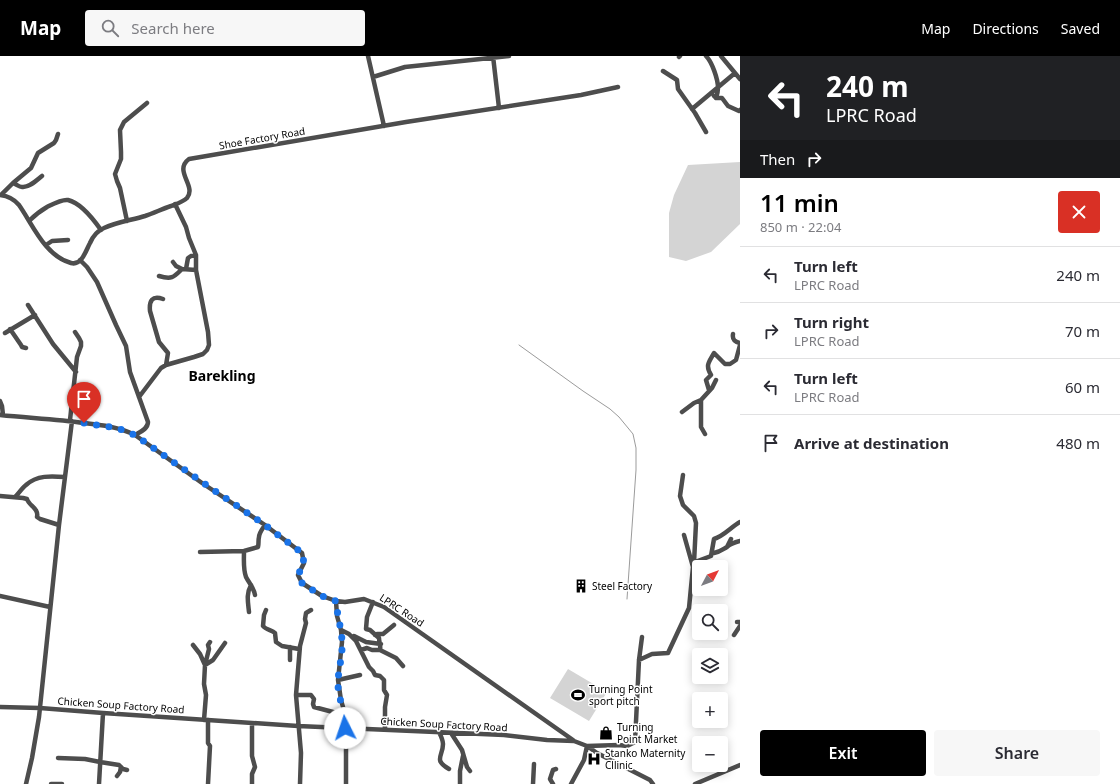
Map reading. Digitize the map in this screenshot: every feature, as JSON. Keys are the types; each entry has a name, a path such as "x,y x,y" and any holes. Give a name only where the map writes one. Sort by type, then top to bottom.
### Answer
{"street":[{"path":"368,56 384,126"},
{"path":"373,76 405,67 509,56"},
{"path":"706,56 709,59 715,74 718,88 716,98"},
{"path":"721,56 740,78"},
{"path":"493,57 499,108"},
{"path":"662,71 677,80 678,89 699,119 706,132"},
{"path":"692,109 735,73"},
{"name":"Shoe Factory Road","path":"101,230 146,216 184,200 189,195 189,185 183,167 189,159 581,95 618,87"},
{"path":"711,93 716,98 722,98 728,106 733,109 740,110"},
{"path":"127,221 120,188 115,174 121,159 120,130 124,122 147,103"},
{"path":"0,195 13,182 31,168 38,153 54,142 58,134"},
{"path":"13,182 21,187 24,187 42,176"},
{"path":"0,195 16,201 30,221 38,236 52,253 72,263 76,263 80,260 95,234 101,230 90,216 76,204 66,200 54,204 39,212 30,221"},
{"path":"139,397 161,368 166,365 203,354 209,345 208,332 196,270 196,255 186,227 175,204"},
{"path":"46,245 52,241 68,240"},
{"path":"160,276 170,278 174,277 184,269 188,258 196,255"},
{"path":"80,260 87,267 97,282 126,346 130,372 148,424 145,429 135,435"},
{"path":"173,262 176,266 184,269 196,270"},
{"path":"163,299 159,297 150,302 150,311 159,342 168,353 166,365"},
{"path":"28,305 53,344 76,372"},
{"path":"4,333 35,315"},
{"path":"10,329 22,347 26,348"},
{"path":"26,784 40,708 58,525 65,477 77,357 80,346 80,342 75,332"},
{"path":"709,390 706,380 711,375 707,369 714,353 725,364 730,364 736,360 740,344 734,341 732,334"},
{"path":"682,412 694,403 701,400 712,388 716,380"},
{"path":"701,400 701,428 705,434"},
{"path":"0,401 2,406 1,415"},
{"name":"LPRC Road","path":"1,415 71,421 117,428 135,435 265,525 302,553 304,563 298,575 302,583 322,596 336,601 345,602 364,599 390,611 574,741"},
{"path":"684,475 680,496 683,505 694,516 696,523 694,560"},
{"path":"15,497 25,485 35,479 47,476 65,477"},
{"path":"0,496 26,499 28,504 35,508 38,513 37,517 58,525"},
{"path":"700,560 711,556 714,540 721,537 723,533 740,522"},
{"path":"200,552 244,551 258,547 259,537 265,525"},
{"path":"684,535 692,561"},
{"path":"712,551 714,553 722,551 731,539"},
{"path":"726,547 740,541"},
{"path":"244,551 244,568 246,578 255,591 255,595"},
{"path":"639,660 652,654 668,653 689,608 692,583"},
{"path":"249,612 247,596 251,585"},
{"path":"0,596 50,607"},
{"path":"336,601 342,631 338,680 345,714 346,784"},
{"path":"373,602 367,617 366,629 379,638 379,642 381,644 380,650"},
{"path":"266,610 264,615 264,626 266,629 272,630 276,633 276,642 282,646 299,649"},
{"path":"300,784 300,748 296,695 299,649 306,623 306,613 311,610"},
{"path":"734,635 739,624"},
{"path":"375,635 383,634 394,625"},
{"path":"342,631 348,632 366,642 381,644"},
{"path":"342,631 356,641 369,667 376,675 384,680 384,690 387,695 385,730"},
{"name":"Chicken Soup Factory Road","path":"0,707 40,708 103,714 298,726 504,735 547,740 574,741 587,746 627,746 635,742 639,660 642,637"},
{"path":"208,784 210,746 208,742 209,728 206,720 206,695 204,684 205,665 210,642"},
{"path":"205,665 212,660 225,643"},
{"path":"193,645 200,654 205,665"},
{"path":"290,647 290,660"},
{"path":"361,650 367,648 372,650 380,650 396,658 403,666"},
{"path":"338,680 360,675"},
{"path":"296,695 311,695 314,698 314,707 333,712"},
{"path":"98,784 103,714"},
{"path":"252,723 252,756 254,767 252,784"},
{"path":"438,732 443,742 440,757 441,761 444,766 449,769"},
{"path":"451,733 459,745 467,767 470,771"},
{"path":"571,784 584,760 587,746 597,753 650,780 652,784"},
{"path":"460,784 460,771 463,755"},
{"path":"58,758 85,759 119,766 127,770"},
{"path":"533,784 534,764"},
{"path":"696,784 740,765"},
{"path":"117,776 121,767"},
{"path":"554,784 550,779 550,776 556,769"},
{"path":"52,784 62,784"}],"shaded area":[{"path":"740,162 740,224 711,252 686,261 669,257 669,213 674,195 688,165"},
{"name":"Turning Point sport pitch","path":"568,669 607,692 589,721 550,698"}],"waterway":[{"path":"519,345 610,409 619,417 633,434 636,448 636,470 627,599"}],"place":[{"name":"Steel Factory","path":"581,586"},
{"name":"Turning Point sport pitch","path":"578,695"},
{"name":"Turning Point Market","path":"606,733"},
{"name":"Stanko Maternity Cllinic","path":"594,759"}],"district":[{"name":"Barekling","path":"222,375"}],"route":[{"path":"84,423 117,428 135,435 265,525 302,553 304,563 298,575 302,583 322,596 336,601 342,642 338,685 348,728 345,728"}]}
